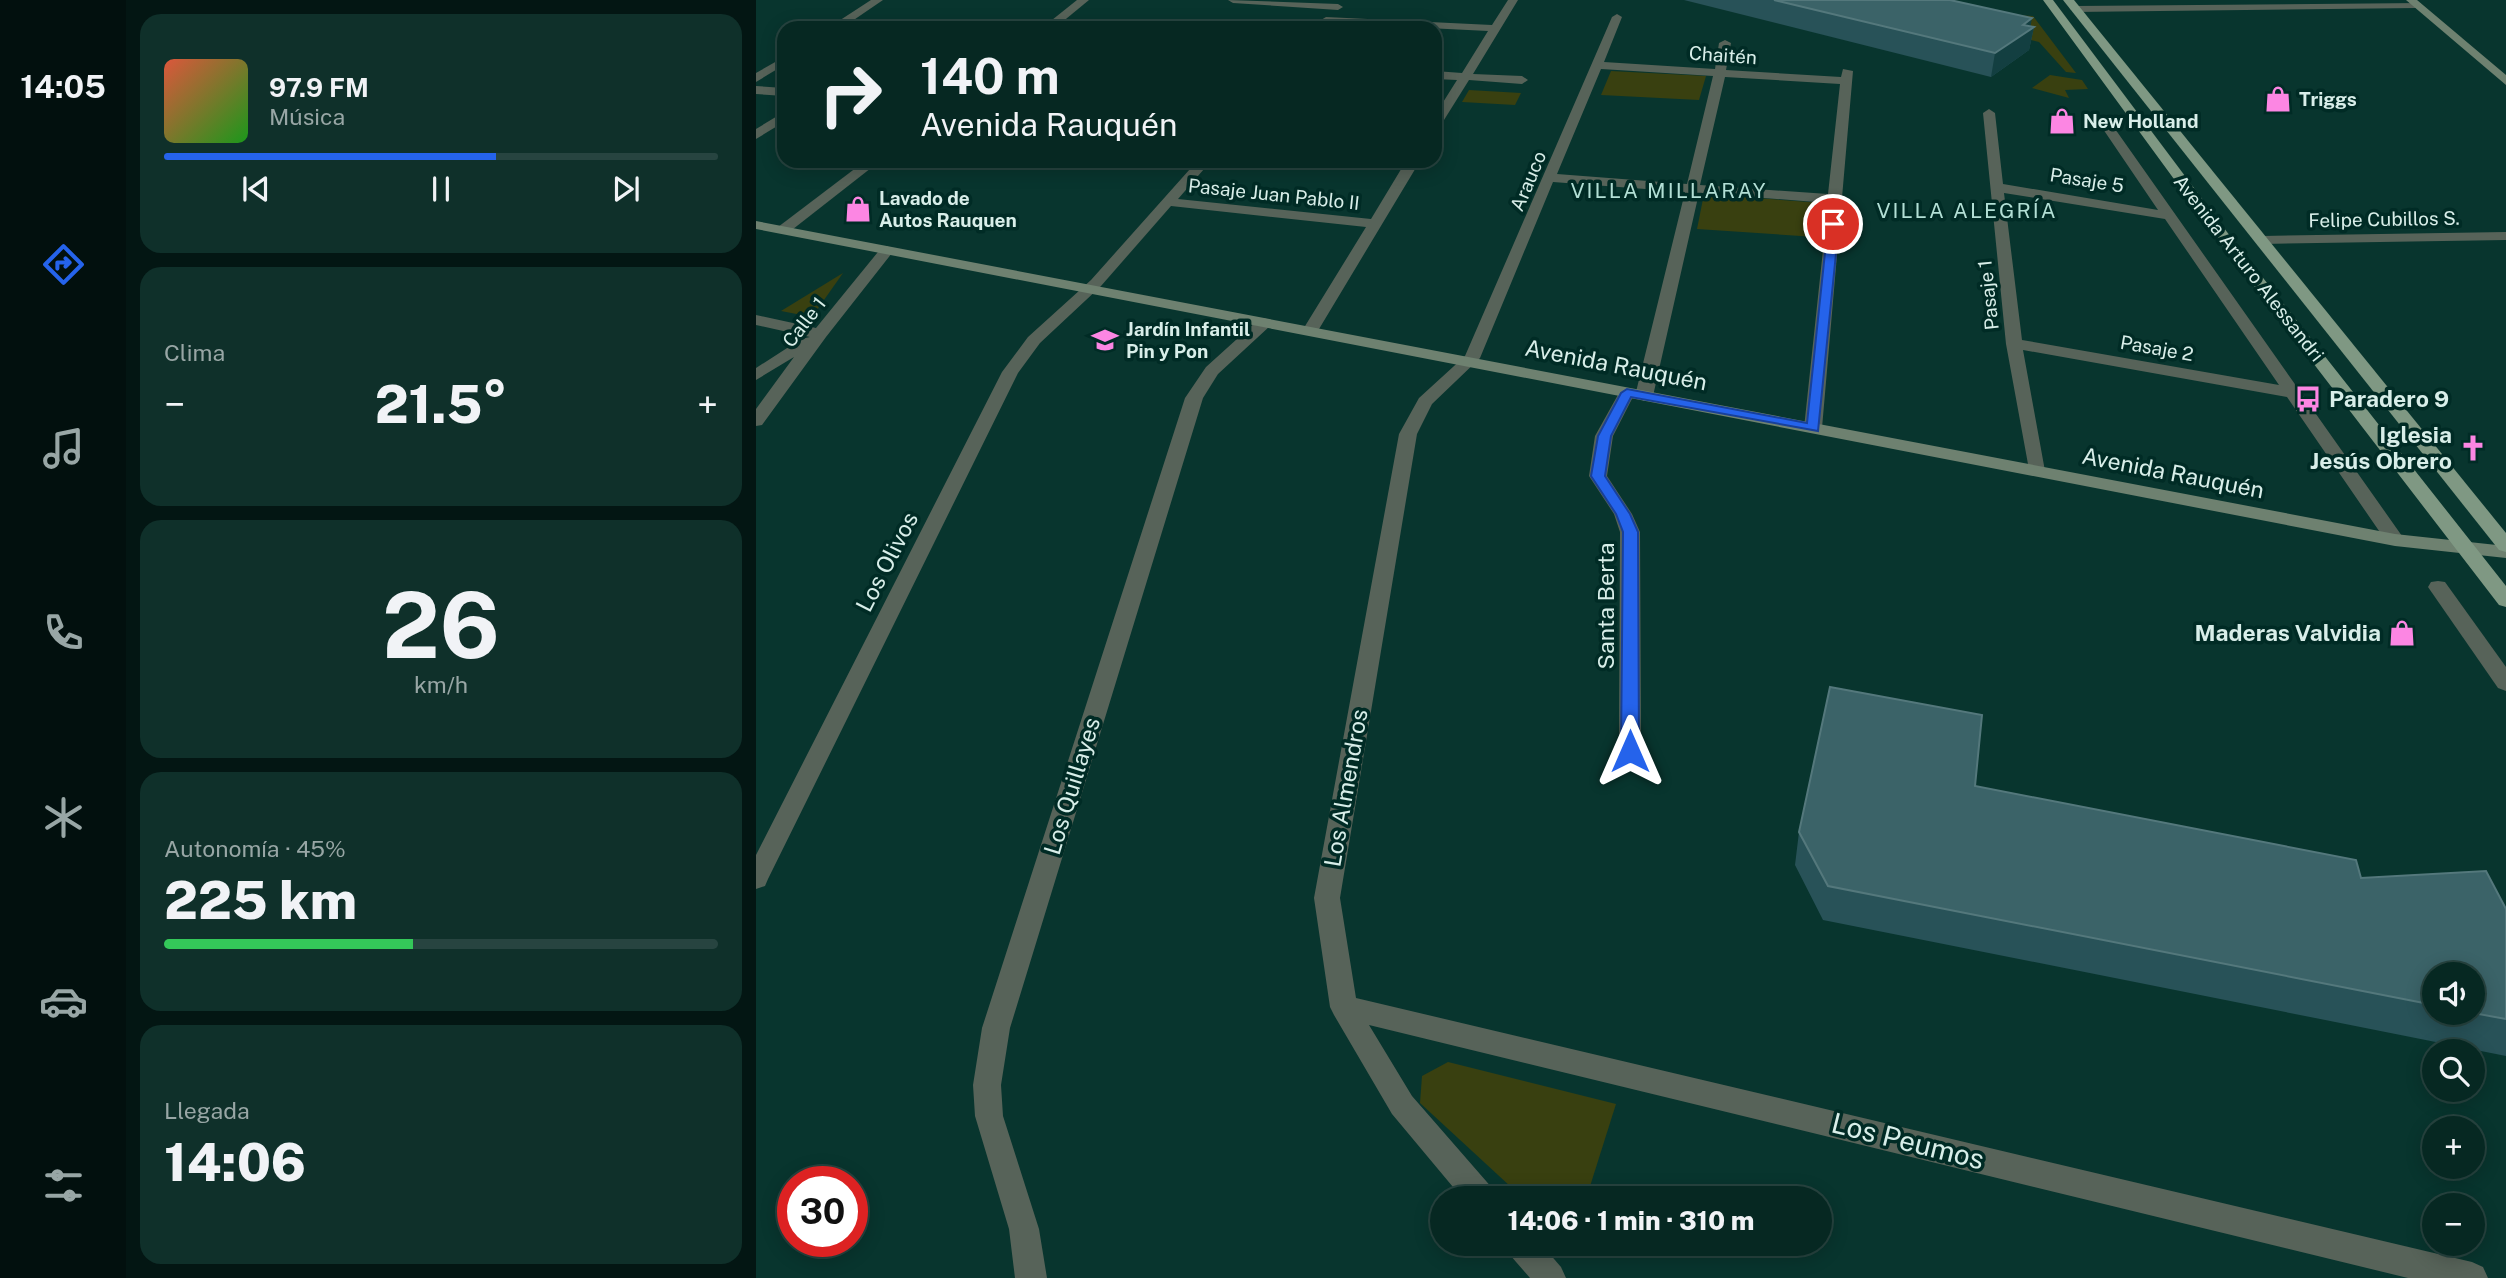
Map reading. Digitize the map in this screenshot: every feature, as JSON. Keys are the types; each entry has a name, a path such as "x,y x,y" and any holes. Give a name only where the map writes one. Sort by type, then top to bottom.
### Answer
{"main road":[{"name":"Avenida Arturo Alessandri","path":"2048,0 2225,239 2506,600"},
{"path":"2414,2 2506,81"},
{"name":"Avenida Arturo Alessandri","path":"2071,4 2506,546"},
{"name":"Avenida Rauquén","path":"756,225 1471,360 2395,540 2506,552"}],"street":[{"path":"845,21 878,0"},
{"path":"1068,0 1084,0"},
{"path":"1057,21 1084,0"},
{"path":"1233,0 1341,3"},
{"path":"1442,114 1513,0"},
{"path":"2071,4 2414,2"},
{"path":"1326,21 1341,3"},
{"name":"Arauco","path":"1471,360 1599,65 1617,17"},
{"path":"1442,27 1495,29"},
{"name":"Santa Berta","path":"1630,751 1630,532 1623,514 1598,476 1604,436 1636,394 1693,188 1725,43"},
{"path":"756,78 777,64"},
{"name":"Chaitén","path":"1599,65 1847,76 1836,198"},
{"path":"1442,75 1522,80"},
{"path":"756,90 777,92"},
{"name":"Pasaje 1","path":"1989,113 2014,344 2036,471"},
{"path":"756,135 777,121"},
{"name":"Avenida Arturo Alessandri","path":"2109,129 2395,540"},
{"path":"783,230 864,168"},
{"name":"Los Olivos","path":"756,879 1010,372 1034,340 1090,289 1198,168"},
{"path":"1310,331 1409,168"},
{"path":"1550,178 1836,198 1813,428"},
{"name":"Pasaje 5","path":"1996,187 2170,216"},
{"name":"Pasaje Juan Pablo II","path":"1169,202 1376,224"},
{"name":"Felipe Cubillos S.","path":"2262,240 2506,236"},
{"name":"Calle 1","path":"756,421 820,334 887,250"},
{"path":"756,320 820,334"},
{"name":"Los Quillayes","path":"1031,1278 1024,1229 989,1116 989,1056 1194,398 1212,371 1264,323"},
{"path":"756,375 820,334"},
{"name":"Pasaje 2","path":"2014,344 2293,393"},
{"name":"Los Almendros","path":"1471,360 1425,402 1408,434 1327,898 1344,1007 1402,1105 1471,1186"},
{"path":"2438,587 2506,683"},
{"name":"Los Peumos","path":"1344,1007 2472,1278"},
{"path":"1531,1256 1550,1278"}],"green space":[{"path":"1929,0 1993,14 2033,16 2076,73 2066,72 2039,42 1917,13"},
{"path":"1611,71 1706,76 1699,100 1601,95"},
{"path":"2050,75 2082,80 2088,89 2065,90 2069,98 2032,88"},
{"path":"1469,90 1521,93 1515,105 1462,102"},
{"path":"1704,194 1822,203 1816,237 1697,229"},
{"path":"843,273 812,317 781,311"},
{"path":"1448,1062 1616,1104 1590,1186 1510,1186 1420,1103 1422,1076"}],"building":[{"path":"1774,0 1950,0 2032,18 2023,25 2034,27 1995,53"},
{"path":"1830,687 1982,715 1975,786 2356,860 2361,878 2486,871 2506,909 2506,1019 2485,1015 2485,962 2422,962 2422,1003 1828,886 1799,832"}],"place":[{"name":"Triggs","path":"2278,99"},
{"name":"New Holland","path":"2062,121"},
{"name":"Lavado de Autos Rauquen","path":"858,209"},
{"name":"Jardín Infantil Pin y Pon","path":"1105,340"},
{"name":"Paradero 9","path":"2308,399"},
{"name":"Iglesia Jesús Obrero","path":"2473,448"},
{"name":"Maderas Valvidia","path":"2402,633"}],"district":[{"name":"VILLA MILLARAY","path":"1669,191"},
{"name":"VILLA ALEGRÍA","path":"1967,211"}],"route":[{"path":"1630,751 1630,532 1623,514 1598,476 1604,436 1627,393 1813,428 1833,224"}]}
